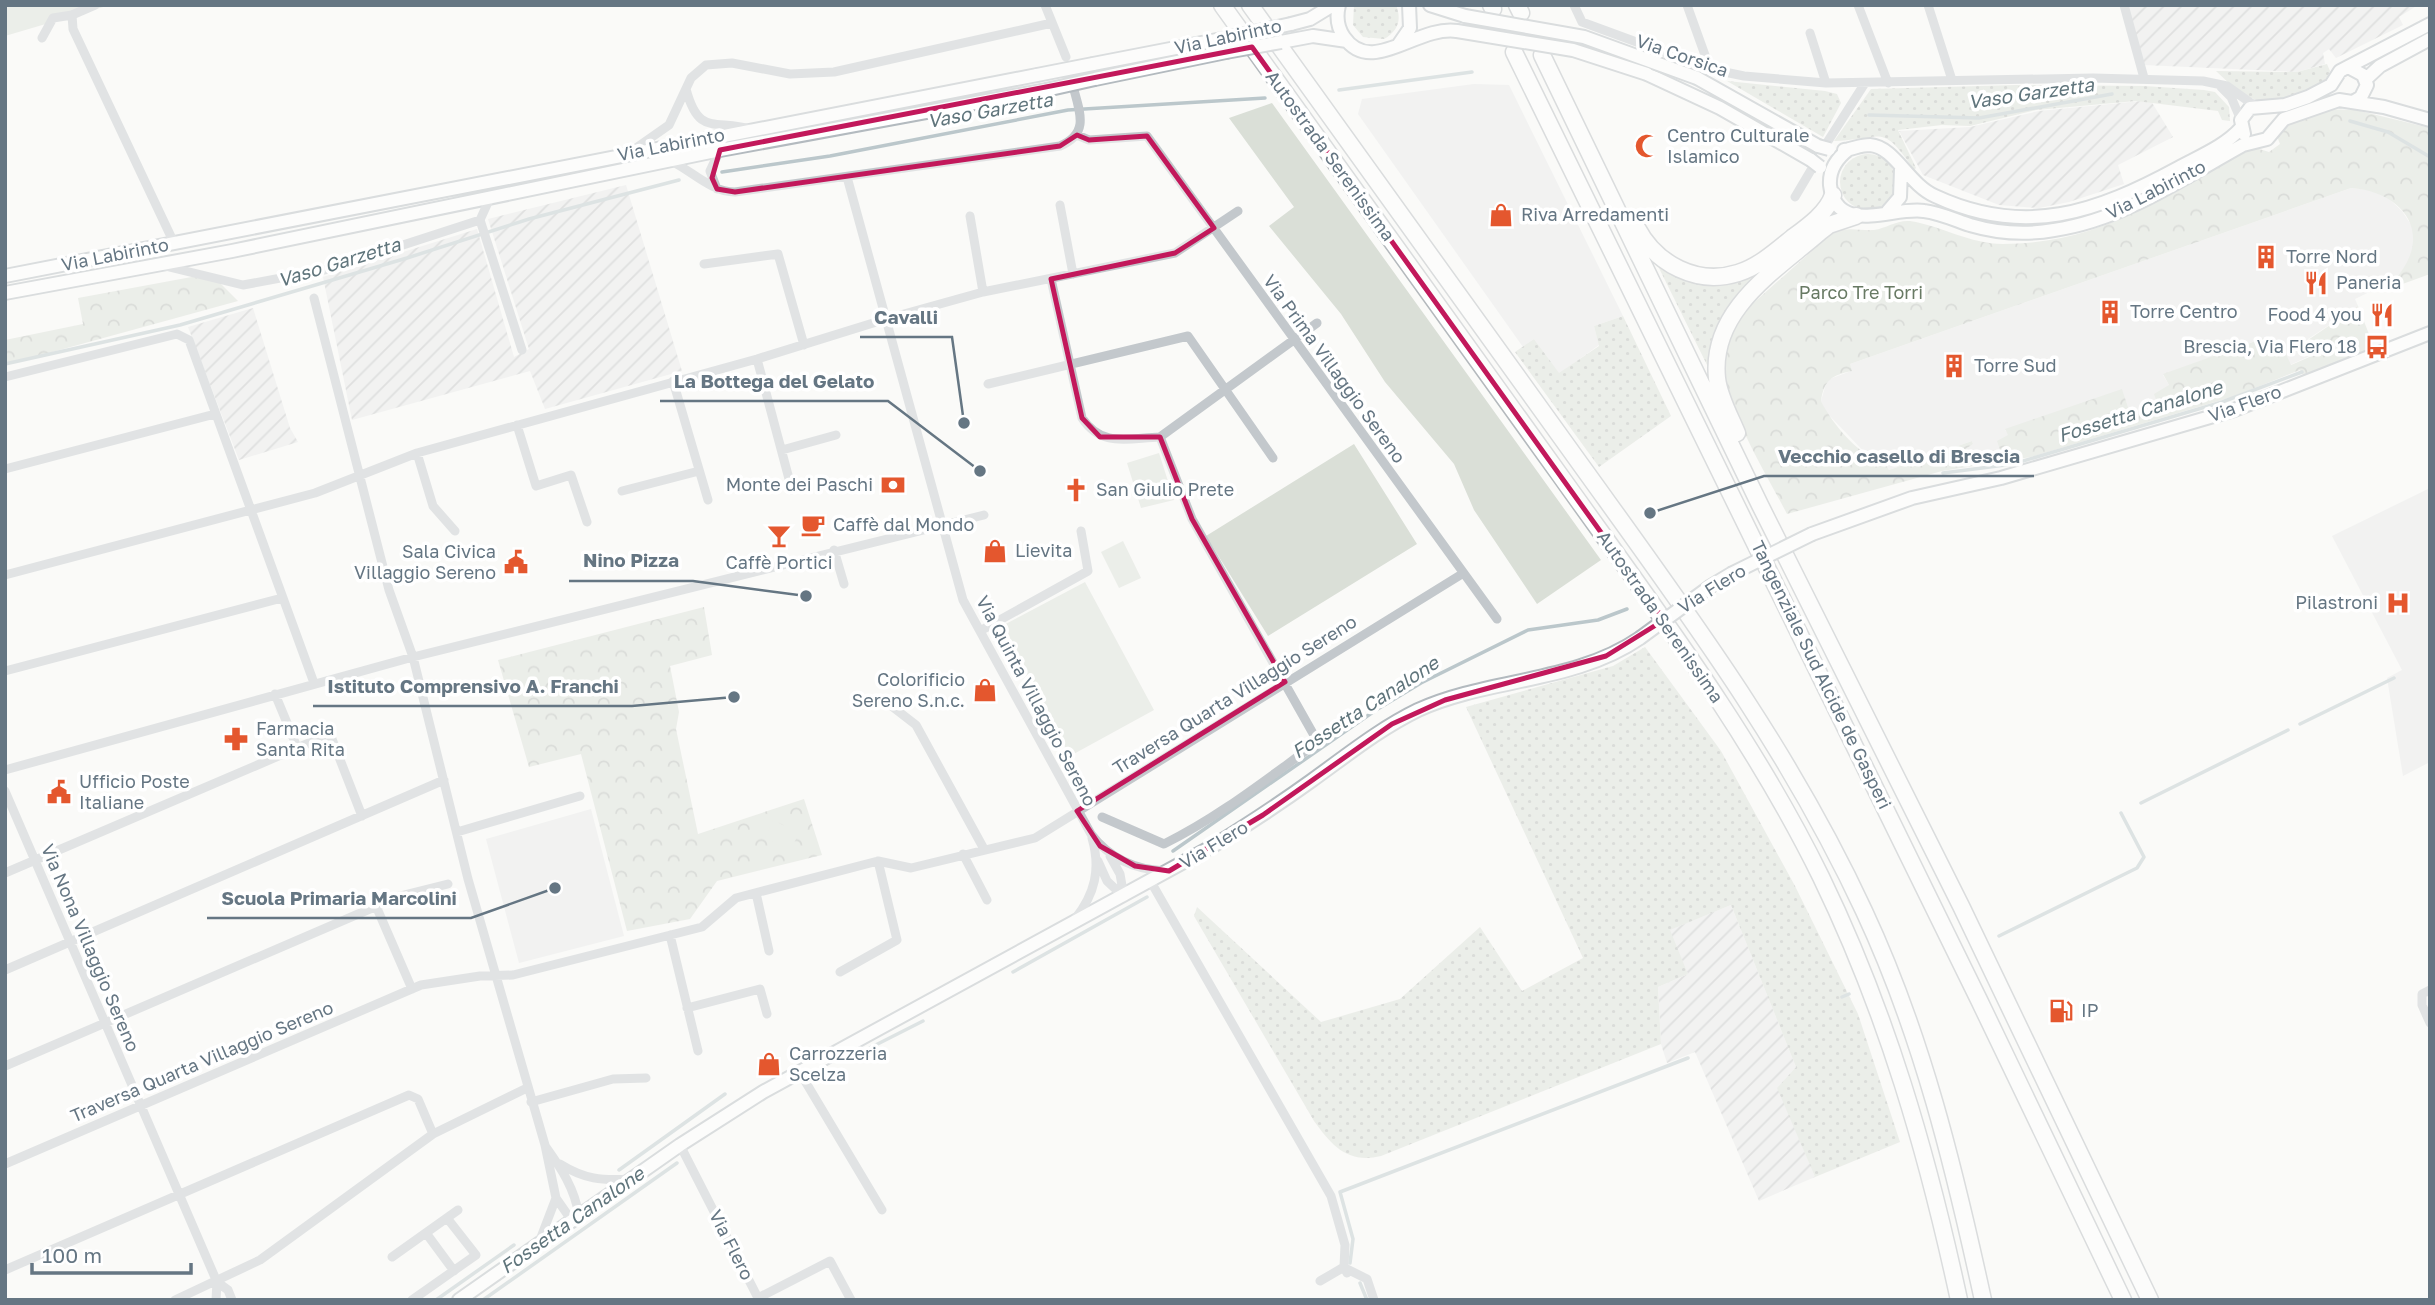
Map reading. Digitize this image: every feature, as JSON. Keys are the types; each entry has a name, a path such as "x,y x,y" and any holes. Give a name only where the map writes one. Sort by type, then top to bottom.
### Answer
{"highway":[{"name":"Autostrada Serenissima","path":"1222,5 1668,626 1767,775 1820,875 1890,1041 1932,1177 1959,1300"},
{"name":"Autostrada Serenissima","path":"1250,5 1688,612 1757,712 1793,773 1866,915 1911,1027 1954,1166 1983,1300"},
{"name":"Tangenziale Sud Alcide de Gasperi","path":"1514,52 1961,962 2123,1300"},
{"name":"Tangenziale Sud Alcide de Gasperi","path":"1542,55 1760,505 1961,906 2150,1300"},
{"path":"1594,158 1620,193 1651,249 1666,263 1697,275 1737,274 1762,261 1806,228 1830,204 1832,187"},
{"path":"1760,505 1756,473 1723,401 1717,379 1720,343 1733,312 1748,295 1829,225 1856,216"}],"street":[{"path":"42,38 53,18 72,15 95,5"},
{"path":"1045,5 1066,57"},
{"name":"Via Labirinto","path":"5,276 1222,39 1310,19 1336,5 1337,21 1347,41"},
{"path":"1393,48 1410,28 1409,5"},
{"name":"Via Labirinto","path":"1430,5 1584,37 1697,78 1825,145 1849,149 1876,146 1891,154 1919,188 1950,202 1996,216 2047,217 2098,206 2131,193 2213,149 2241,124"},
{"name":"Via Corsica","path":"1574,5 1582,22 1710,69 1744,76 1826,83 2144,78 2217,83 2273,115 2276,127"},
{"path":"1687,5 1710,69"},
{"path":"1858,5 1888,83"},
{"path":"1928,5 1952,80"},
{"path":"2124,5 2144,78"},
{"path":"72,15 73,29 174,243"},
{"path":"628,154 669,125 697,70 718,62 790,74 834,72 1052,23"},
{"path":"2339,100 2332,93 2331,85 2337,74 2430,24"},
{"name":"Via Labirinto","path":"5,293 490,198 669,160 1046,90 1313,36 1347,41 1369,53 1393,48 1425,33 1457,31 1560,48 1647,74 1720,108 1814,166 1832,187 1842,208 1856,216 1873,217 1888,211 1923,211 2008,232 2066,228 2123,210 2243,145 2256,141"},
{"path":"1810,33 1826,83"},
{"path":"2353,102 2380,66 2430,39"},
{"path":"2350,68 2384,107"},
{"path":"1825,145 1865,83"},
{"path":"2217,83 2231,97 2246,137 2256,141 2267,139 2284,120 2339,100 2384,107 2430,120"},
{"path":"2241,124 2245,112 2260,107 2285,105 2331,85"},
{"path":"686,89 691,108 705,123 737,125 753,130"},
{"path":"1074,90 1082,116 1077,135"},
{"name":"Via Labirinto","path":"669,160 717,188 735,192 1060,146 1077,135 1089,140 1147,135"},
{"name":"Via Prima Villaggio Sereno","path":"1147,135 1497,619"},
{"path":"1832,187 1838,159 1849,149"},
{"name":"Via Labirinto","path":"717,188 710,171 720,150"},
{"path":"1795,197 1814,166"},
{"path":"1888,211 1900,197 1901,169"},
{"name":"Via Quinta Villaggio Sereno","path":"847,177 963,600 1077,811 1121,874 1124,897"},
{"path":"490,198 483,228 522,349"},
{"path":"1060,205 1073,274"},
{"path":"5,575 315,493 417,453 757,359 983,292 1175,253 1238,211"},
{"path":"970,216 983,292"},
{"path":"160,264 243,285 329,269 483,228"},
{"path":"704,264 778,254 804,345"},
{"path":"1051,279 1082,418 1090,431 1111,439 1160,437 1317,323"},
{"path":"314,299 358,475 389,590 413,657 494,976 545,1145 556,1198 575,1218"},
{"name":"Via Flero","path":"459,1300 680,1145 799,1070 1152,882 1263,815 1368,739 1410,714 1445,700 1588,663 1626,648 1711,586 1812,534 1912,498 2001,478 2234,410 2430,333"},
{"path":"5,377 177,334 189,340 314,683"},
{"path":"988,384 1070,362 1188,336 1273,458"},
{"path":"757,359 792,490"},
{"path":"673,381 708,499"},
{"path":"5,469 215,414"},
{"path":"517,425 536,486 570,475 587,522"},
{"path":"782,450 836,435"},
{"path":"1160,437 1192,519 1285,682"},
{"path":"417,453 433,506 455,531"},
{"path":"622,491 699,471"},
{"path":"5,770 413,657 984,514"},
{"path":"980,631 1088,571 1081,531"},
{"path":"834,550 844,584"},
{"name":"Traversa Quarta Villaggio Sereno","path":"5,1164 412,989 513,975 702,927 736,898 878,861 911,868 1035,838 1462,574"},
{"path":"5,671 282,597"},
{"name":"Via Flero","path":"1102,817 1164,844 1204,823 1311,747 1314,737 1285,682"},
{"path":"275,694 297,747"},
{"path":"885,701 916,725 984,849"},
{"path":"5,873 330,734 362,816"},
{"path":"5,970 444,780"},
{"name":"Via Nona Villaggio Sereno","path":"5,791 217,1282 216,1300"},
{"path":"457,832 580,796"},
{"name":"Via Quinta Villaggio Sereno","path":"1091,834 1097,860 1107,881 1124,897"},
{"name":"Via Quinta Villaggio Sereno","path":"1108,852 1135,866 1169,872"},
{"path":"964,854 987,900"},
{"name":"Via Quinta Villaggio Sereno","path":"1070,926 1086,906 1094,889 1097,860"},
{"path":"840,972 897,940 878,861"},
{"path":"1152,882 1331,1196 1345,1245 1346,1270"},
{"path":"5,1066 400,896 448,884"},
{"path":"756,893 769,951"},
{"path":"376,906 412,989"},
{"path":"670,935 698,1051"},
{"path":"687,1008 760,989 767,1014"},
{"path":"2430,990 2422,994 2430,1023"},
{"path":"799,1070 882,1210"},
{"path":"531,1102 613,1079 646,1078"},
{"path":"175,1300 260,1260 433,1134 527,1088"},
{"path":"5,1270 409,1096 418,1099 433,1134"},
{"path":"545,1145 559,1163 576,1199 575,1218"},
{"name":"Via Flero","path":"680,1145 758,1298 830,1261 851,1300"},
{"path":"559,1163 579,1175 602,1181 632,1179"},
{"path":"537,1245 556,1198"},
{"path":"392,1257 458,1210"},
{"path":"412,1300 475,1255 447,1218"},
{"path":"426,1233 454,1271"},
{"path":"1320,1281 1346,1270 1367,1279 1374,1300"},
{"name":"Via Nona Villaggio Sereno","path":"217,1282 228,1290 232,1300"}],"highlighted area":[{"path":"1252,47 1664,620 1606,656 1445,700 1392,724 1263,815 1169,871 1135,866 1100,846 1077,811 1285,682 1192,519 1160,437 1100,437 1082,418 1051,279 1175,253 1214,228 1147,136 1089,140 1077,135 1060,146 735,192 717,189 712,178 720,150"}],"shaded area":[{"path":"2124,5 2418,5 2399,17 2403,25 2336,58 2329,49 2323,53 2325,64 2297,72 2144,65"},
{"name":"Riva Arredamenti","path":"1474,84 1509,85 1623,316 1594,326 1599,345 1559,374 1534,339 1523,347 1358,114 1362,99"},
{"path":"2151,101 2173,137 2118,165 2124,184 2069,202 2039,208 1999,205 1923,175 1899,131 1970,127 2039,111"},
{"path":"626,185 682,371 545,409 530,371 352,420 323,277 477,229 514,357 529,349 488,219"},
{"path":"2351,188 2371,190 2386,196 2402,211 2415,231 2417,246 2410,261 2394,280 2355,299 2358,306 2308,339 2314,354 2290,365 2271,357 2263,338 2163,375 2169,385 2159,408 2131,416 2122,390 2005,430 2009,435 2003,455 1947,460 1973,444 1972,441 1889,470 1885,463 1872,460 1826,412 1821,401 1827,380 1851,371 1850,364"},
{"path":"253,308 290,428 298,442 239,460 188,327"},
{"name":"Pilastroni","path":"2430,488 2430,762 2403,776 2387,678 2402,670 2332,536"},
{"path":"591,809 624,936 519,963 486,839"},
{"path":"1731,905 1796,1067 1778,1088 1815,1177 1759,1201 1695,1052 1667,1063 1661,1044 1658,987 1688,974 1669,930"}],"green space":[{"path":"5,5 110,5 5,36"},
{"path":"1354,5 1396,5 1399,20 1396,29 1384,39 1363,37 1353,25"},
{"path":"2327,64 2330,71 2318,86 2298,96 2276,101 2257,100 2245,95 2216,71 2297,72"},
{"path":"1727,81 1825,91 1837,94 1841,103 1823,137"},
{"path":"2017,85 2144,86 2204,90 2215,92 2229,107 2230,121 2222,120 2218,111 2136,101 2036,110 1970,126 1942,125 1898,130 1916,168 1914,170 1887,139 1872,137 1834,141 1871,89"},
{"path":"1272,103 1601,560 1537,604 1474,510 1454,464 1385,382 1341,314 1269,226 1294,207 1229,118"},
{"name":"Parco Tre Torri","path":"2324,109 2356,110 2430,128 2430,274 2397,286 2394,280 2406,264 2412,248 2413,233 2408,219 2399,207 2386,198 2370,191 2351,188 1850,364 1852,371 1839,374 1827,383 1821,401 1848,439 1866,454 1885,463 1889,470 1972,441 1973,444 1949,460 2002,455 1997,441 2008,435 2005,429 2122,389 2131,416 2159,408 2154,394 2169,385 2163,374 2264,338 2271,356 2284,350 2291,365 2314,355 2308,340 2358,306 2374,347 2303,375 2300,370 2235,396 2031,457 1942,471 1787,514 1733,405 1724,371 1725,354 1734,329 1749,307 1832,233 1848,229 1874,230 1910,221 1991,243 2037,242 2070,236 2100,227 2158,201 2243,150 2256,148 2269,152 2280,144 2277,136 2284,126"},
{"path":"1868,154 1879,156 1888,162 1894,171 1894,193 1888,202 1879,208 1868,210 1857,208 1848,202 1842,193 1840,182 1842,171 1848,162 1857,156"},
{"path":"1800,241 1752,282 1726,312 1717,330 1710,371 1657,264 1699,282"},
{"path":"197,276 219,282 238,301 5,365 5,340 83,324 78,298"},
{"path":"1623,316 1671,416 1599,467 1515,352 1534,339 1559,373 1599,346 1594,326"},
{"path":"1354,444 1417,544 1268,636 1206,536"},
{"path":"1159,453 1174,500 1141,508 1127,463"},
{"path":"1123,541 1141,578 1119,588 1101,552"},
{"path":"1085,582 1154,710 1070,756 1000,627"},
{"path":"704,607 712,655 670,666 679,712 676,729 698,834 804,799 822,855 717,881 690,919 627,931 581,754 529,767 498,660"},
{"path":"1645,647 1721,751 1795,886 1858,1014 1900,1142 1815,1177 1777,1088 1796,1067 1731,905 1670,930 1688,974 1658,987 1661,1044 1381,1156 1359,1157 1342,1151 1314,1121 1194,916 1197,907 1321,1022 1400,999 1480,927 1522,991 1583,958 1466,707 1613,666"},
{"path":"773,820 799,833 790,851 765,838"}],"waterway":[{"name":"Vaso Garzetta","path":"1339,90 1472,72"},
{"name":"Vaso Garzetta","path":"1869,115 1979,118 2112,94"},
{"name":"Vaso Garzetta","path":"722,172 830,156 1068,110 1265,98"},
{"name":"Vaso Garzetta","path":"2350,121 2388,132 2430,157"},
{"name":"Vaso Garzetta","path":"5,364 180,325 529,219 679,180"},
{"name":"Fossetta Canalone","path":"1943,473 2013,464 2222,402 2302,372"},
{"name":"Fossetta Canalone","path":"1173,851 1376,710 1421,683 1528,630 1598,620 1627,609"},
{"name":"Fossetta Canalone","path":"2300,724 2394,678"},
{"name":"Fossetta Canalone","path":"2141,803 2288,730"},
{"name":"Fossetta Canalone","path":"1999,936 2137,868 2144,857 2121,813"},
{"name":"Fossetta Canalone","path":"1013,972 1147,897"},
{"name":"Fossetta Canalone","path":"1842,997 1849,994"},
{"name":"Fossetta Canalone","path":"850,1058 923,1021"},
{"name":"Fossetta Canalone","path":"1350,1263 1353,1239 1340,1192 1688,1058"},
{"name":"Fossetta Canalone","path":"619,1170 725,1094"},
{"name":"Fossetta Canalone","path":"483,1300 677,1163"},
{"name":"Fossetta Canalone","path":"436,1300 514,1245"},
{"name":"Fossetta Canalone","path":"1360,1283 1367,1300"}],"place":[{"name":"Centro Culturale Islamico","path":"1647,146"},
{"name":"Riva Arredamenti","path":"1501,215"},
{"name":"Torre Nord","path":"2266,257"},
{"name":"Paneria","path":"2316,283"},
{"name":"Torre Centro","path":"2110,312"},
{"name":"Food 4 you","path":"2382,315"},
{"name":"Brescia, Via Flero 18","path":"2377,347"},
{"name":"Torre Sud","path":"1954,366"},
{"name":"Cavalli","path":"964,423"},
{"name":"La Bottega del Gelato","path":"980,471"},
{"name":"Monte dei Paschi","path":"893,485"},
{"name":"San Giulio Prete","path":"1076,490"},
{"name":"Vecchio casello di Brescia","path":"1650,513"},
{"name":"Caffè dal Mondo","path":"813,525"},
{"name":"Caffè Portici","path":"779,536"},
{"name":"Lievita","path":"995,551"},
{"name":"Sala Civica Villaggio Sereno","path":"516,562"},
{"name":"Nino Pizza","path":"806,596"},
{"name":"Pilastroni","path":"2398,603"},
{"name":"Colorificio Sereno S.n.c.","path":"985,690"},
{"name":"Istituto Comprensivo A. Franchi","path":"734,697"},
{"name":"Farmacia Santa Rita","path":"236,739"},
{"name":"Ufficio Poste Italiane","path":"59,792"},
{"name":"Scuola Primaria Marcolini","path":"555,888"},
{"name":"IP","path":"2061,1011"},
{"name":"Carrozzeria Scelza","path":"769,1064"}]}
